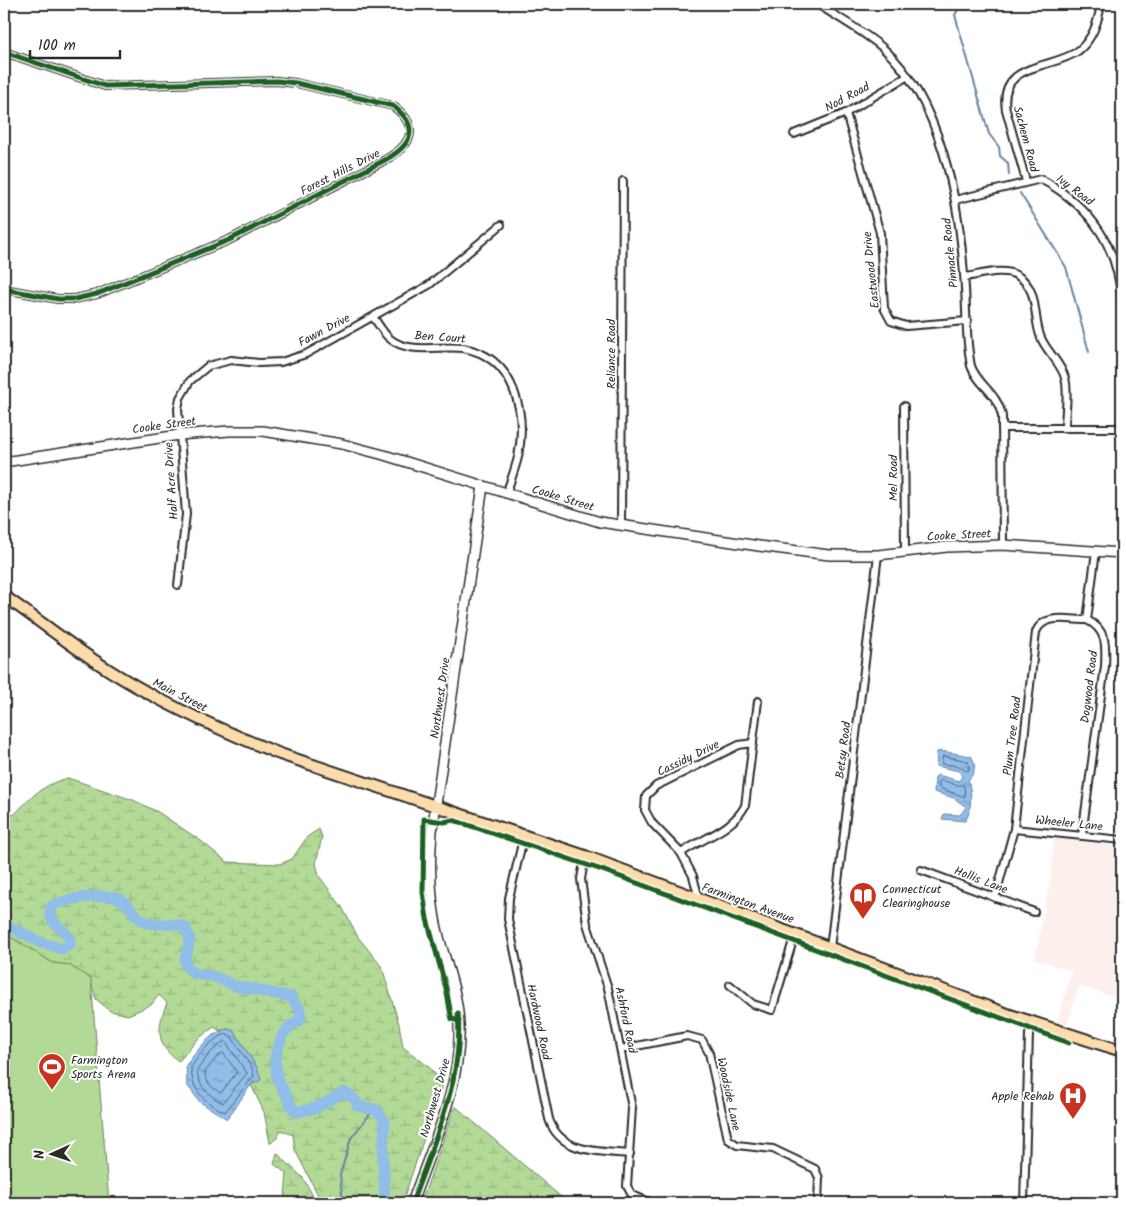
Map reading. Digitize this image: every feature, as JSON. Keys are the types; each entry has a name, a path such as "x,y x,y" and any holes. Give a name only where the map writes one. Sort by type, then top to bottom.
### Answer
{"highway":[{"name":"Main Street","path":"4,596 111,672 162,701 256,745 364,782"},
{"name":"Farmington Avenue","path":"364,782 585,856 1033,1024 1122,1051"}],"main road":[{"name":"Cooke Street","path":"4,462 179,435 241,430 286,434 359,448 572,514 621,526 829,555 878,555 905,550 1003,545 1122,553"},
{"name":"Northwest Drive","path":"412,1203 448,1097 456,1068 459,1039 458,1010 452,981 438,935 431,891 431,837 483,486"}],"street":[{"name":"Pinnacle Road","path":"817,4 858,29 882,48 908,76 933,124 955,200 965,277 966,321 971,366 998,402 1002,428 1003,545"},
{"name":"Sachem Road","path":"1026,181 1004,102 1008,86 1024,71 1034,65 1077,51 1091,37 1098,21 1101,4"},
{"name":"Forest Hills Drive","path":"4,52 105,86 245,81 296,83 393,106 404,114 410,126 409,140 401,151 385,160 230,240 108,290 82,298 66,299 4,289"},
{"name":"Nod Road","path":"794,134 846,113 908,76"},
{"name":"Eastwood Drive","path":"846,113 880,233 884,308 891,321 906,326 966,321"},
{"name":"Ivy Road","path":"955,200 1026,181 1041,179 1056,188 1091,216 1102,232 1121,286 1122,304"},
{"name":"Reliance Road","path":"621,526 623,181"},
{"name":"Fawn Drive","path":"179,435 180,398 190,381 208,366 231,360 259,363 282,362 306,354 429,285 501,225"},
{"path":"965,277 1002,272 1016,274 1028,283 1034,294 1036,323 1042,340 1066,379 1066,428"},
{"name":"Ben Court","path":"373,316 389,338 405,346 464,348 482,354 500,365 510,379 518,401 520,444 506,494"},
{"name":"Mel Road","path":"904,406 905,550"},
{"path":"1002,428 1116,428 1122,426"},
{"name":"Half Acre Drive","path":"178,585 186,514 179,435"},
{"path":"1086,620 1096,551"},
{"name":"Betsy Road","path":"830,948 878,555"},
{"name":"Plum Tree Road","path":"995,898 1014,829 1036,632 1039,625 1048,619 1086,620"},
{"name":"Dogwood Road","path":"1082,835 1106,644 1100,629 1086,620"},
{"path":"682,853 727,827 738,818 745,806 758,702"},
{"name":"Cassidy Drive","path":"699,899 694,876 682,853 652,823 645,810 646,796 656,786 739,745 753,742"},
{"name":"Wheeler Lane","path":"1014,829 1122,840"},
{"name":"Hardwood Road","path":"524,836 510,898 508,919 549,1119 560,1138 571,1145 630,1154"},
{"name":"Ashford Road","path":"585,856 581,879 587,924 592,947 605,977 632,1108 627,1180 629,1192 652,1203"},
{"name":"Hollis Lane","path":"921,870 1034,912"},
{"path":"730,985 753,1004 772,1010 795,934"},
{"path":"1024,1203 1029,1034 1033,1024"},
{"name":"Woodside Lane","path":"621,1049 687,1036 702,1040 709,1053 728,1139 737,1145 773,1149 815,1169 820,1178 818,1203"}],"shaded area":[{"path":"1054,838 1122,847 1122,999 1079,986 1067,1025 1057,1022 1072,971 1035,959 1051,875"}],"green space":[{"path":"68,778 133,800 158,812 201,841 227,862 280,864 292,859 307,837 319,829 322,837 316,863 319,876 342,907 358,937 382,967 399,1024 403,1047 428,1066 443,1083 402,1203 322,1203 295,1150 293,1135 280,1130 277,1138 270,1143 264,1112 251,1085 261,1079 256,1066 234,1031 228,1029 220,1031 214,1027 198,1039 179,1061 171,1055 162,1042 160,1035 161,1019 167,1003 159,995 151,1005 128,1015 110,1011 96,999 90,979 69,965 53,963 4,933 4,812 14,815 38,792 51,784"},
{"name":"Farmington Sports Arena","path":"4,933 53,963 69,965 91,979 109,1203 4,1203"},
{"path":"455,1106 568,1203 421,1203"},
{"path":"277,1153 303,1178 317,1203 281,1203 285,1196 287,1174 274,1164"}],"water":[{"path":"937,752 971,756 974,762 974,772 968,780 971,801 969,813 965,821 942,819 944,814 960,815 966,807 954,798 934,792 935,777 938,775 959,781 962,776 959,771 936,766"},
{"path":"228,1029 234,1031 256,1066 261,1080 251,1085 227,1119 200,1102 187,1085 186,1065 209,1038"}],"waterway":[{"path":"961,4 955,15 989,134 999,147 1000,156 1008,163 1009,175"},
{"path":"1020,193 1066,267 1089,352"},
{"path":"4,924 42,943 63,949 70,945 70,938 53,920 50,912 51,907 75,899 114,897 124,902 138,918 146,922 185,927 190,940 185,960 187,967 195,974 212,976 236,986 291,997 300,1010 301,1019 288,1028 282,1036 275,1057 277,1078 293,1109 297,1112 316,1108 344,1092 354,1098 358,1106 377,1110 385,1122 383,1156 385,1203"},
{"path":"343,1203 340,1175 351,1138 374,1109"}],"cycle path":[{"path":"4,52 105,86 277,81 296,83 393,106 402,114 410,128 407,142 385,160 229,240 97,294 75,299 58,299 4,289"},
{"path":"459,1021 452,1019 446,988 427,919 423,892 424,819 444,822 453,820 602,870 1069,1043"},
{"path":"412,1203 452,1086 459,1038 458,1013"}],"place":[{"name":"Connecticut Clearinghouse","path":"863,920"},
{"name":"Farmington Sports Arena","path":"52,1091"},
{"name":"Apple Rehab","path":"1073,1120"}]}
